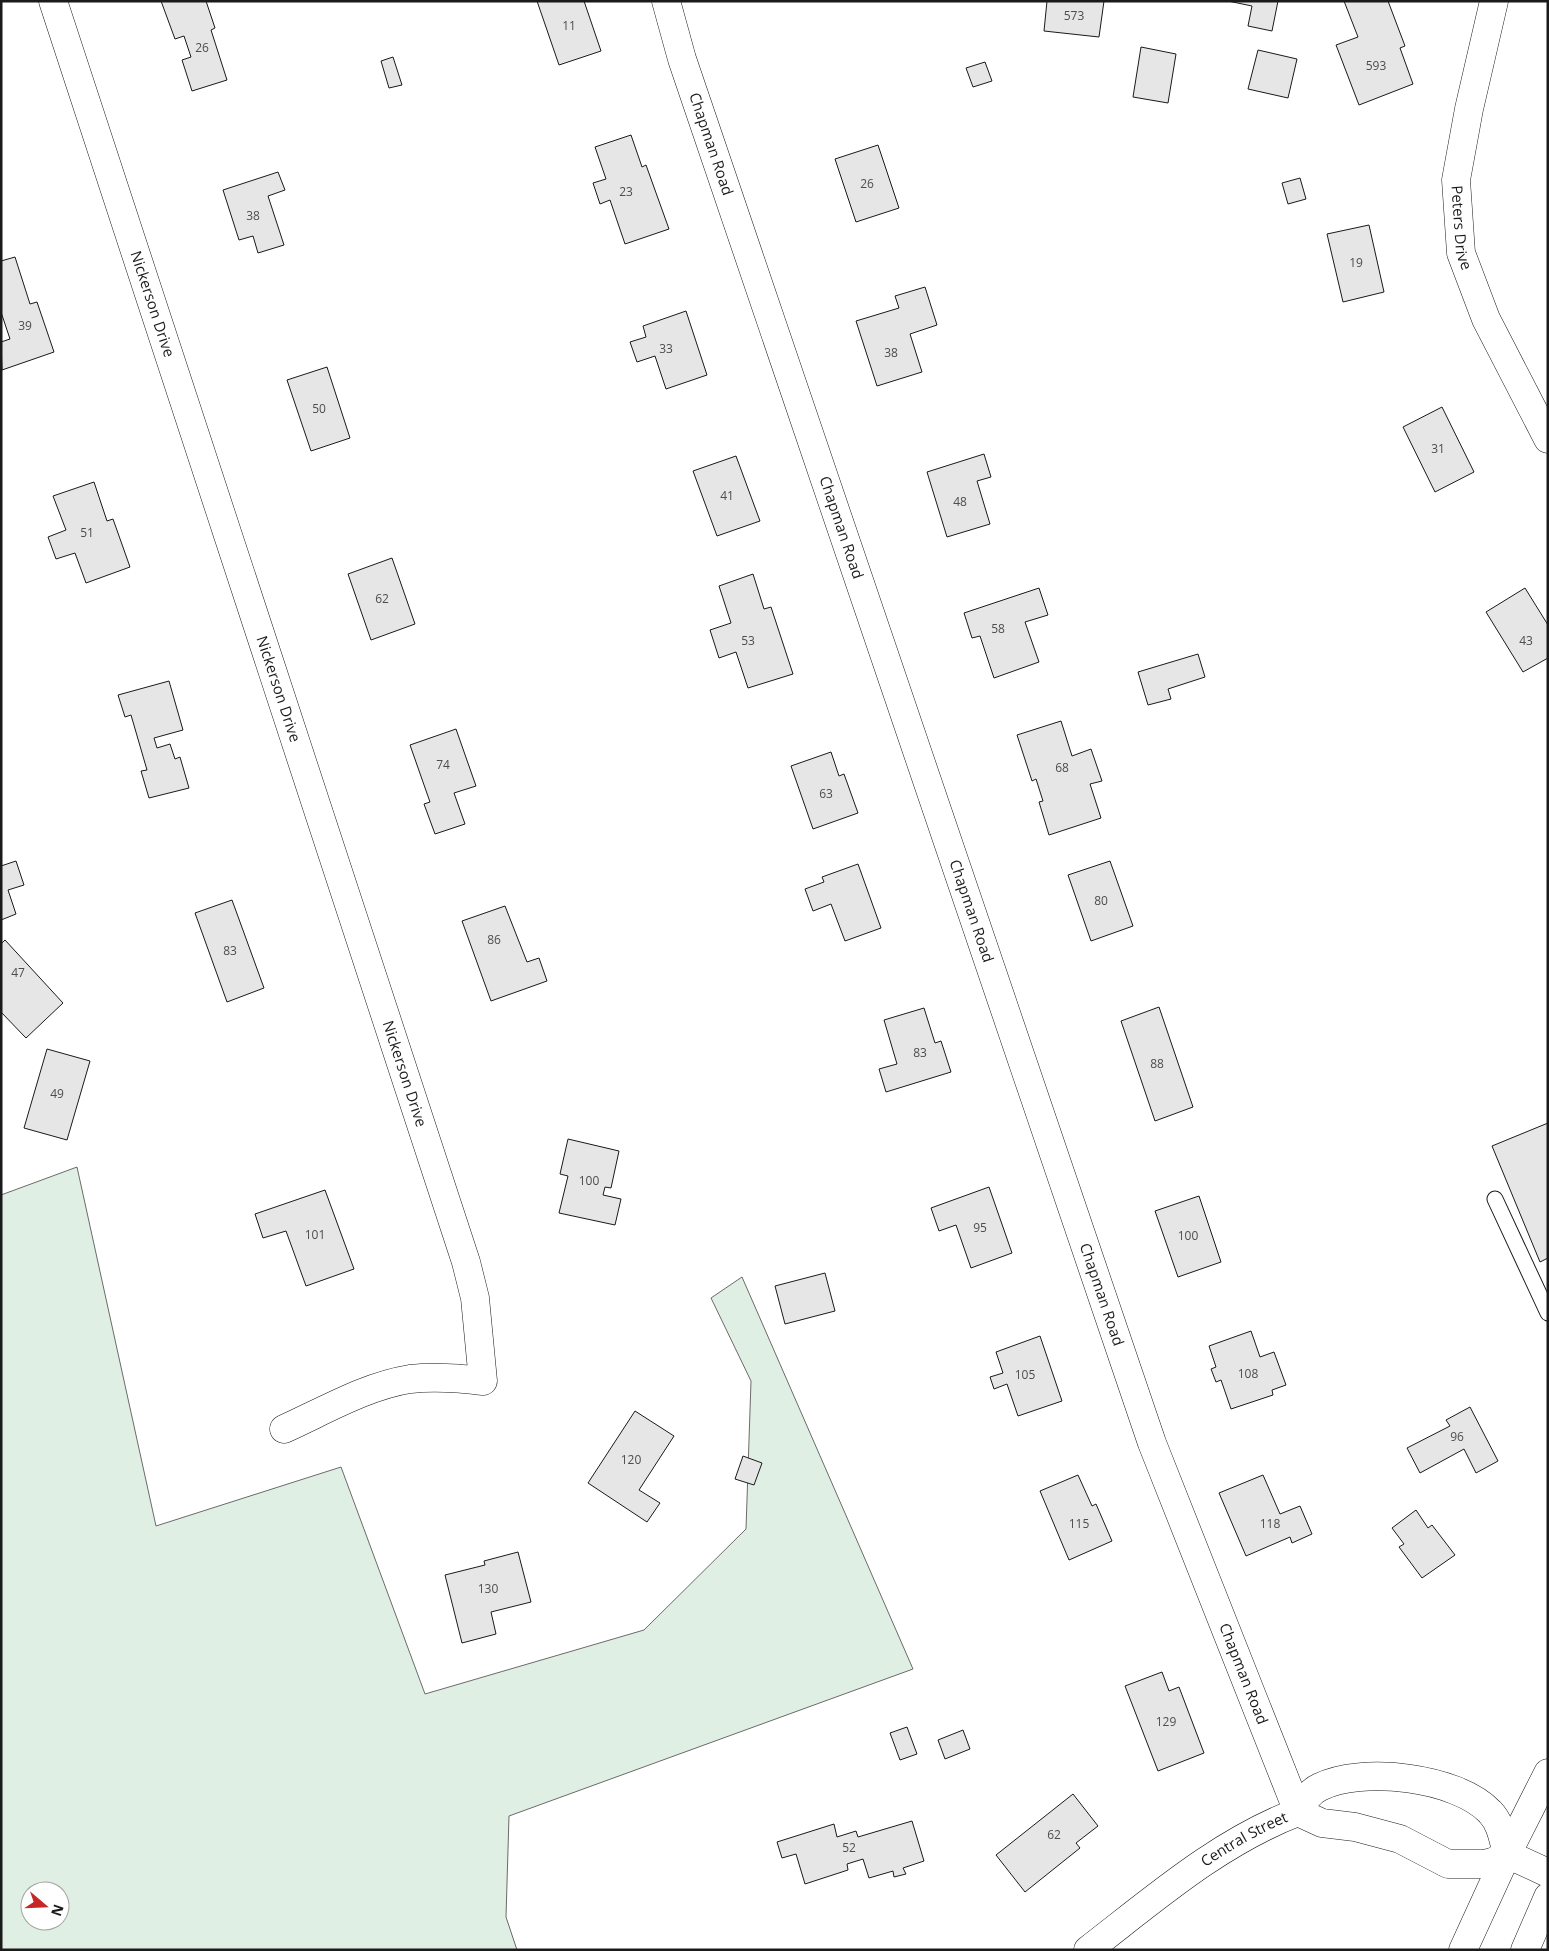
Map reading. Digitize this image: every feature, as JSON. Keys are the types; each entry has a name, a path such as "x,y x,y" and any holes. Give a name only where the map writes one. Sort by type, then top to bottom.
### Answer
{"street":[{"name":"Nickerson Drive","path":"53,1 466,1262 475,1298 483,1381 446,1377 409,1379 371,1389 284,1429"},
{"name":"Chapman Road","path":"666,1 685,69 1152,1443 1298,1812"},
{"name":"Peters Drive","path":"1494,1 1469,109 1456,180 1461,253 1486,319 1548,438"},
{"path":"1463,1950 1507,1854 1548,1773"},
{"path":"1298,1812 1304,1799 1318,1788 1335,1781 1373,1776 1422,1780 1466,1795 1489,1810 1498,1821 1507,1854 1548,1873"},
{"name":"Central Street","path":"1088,1950 1224,1849 1275,1821 1298,1812 1322,1823 1355,1826 1400,1839 1448,1864 1484,1864 1507,1854"},
{"path":"1536,1938 1548,1897"}],"lane":[{"path":"1494,1199 1548,1313"}],"green space":[{"path":"77,1167 156,1526 341,1467 425,1694 644,1630 746,1529 751,1381 711,1298 742,1277 913,1669 509,1816 506,1917 517,1950 1,1950 1,1195"}],"building":[{"path":"161,1 206,1 215,28 211,30 227,80 192,91 182,60 191,57 184,36 175,39"},
{"path":"537,1 584,1 601,51 559,65"},
{"path":"1047,1 1104,1 1099,37 1044,31"},
{"path":"1228,1 1278,1 1272,31 1248,26 1252,6"},
{"path":"1344,1 1388,1 1405,46 1400,48 1413,84 1359,105 1336,45 1358,37"},
{"path":"1141,47 1176,54 1168,103 1133,97"},
{"path":"1258,50 1297,59 1288,98 1248,89"},
{"path":"393,57 402,85 389,88 381,61"},
{"path":"985,62 992,81 973,87 966,68"},
{"path":"631,135 642,167 646,165 669,229 625,244 610,200 600,204 593,183 606,179 595,147"},
{"path":"878,145 899,208 856,222 835,159"},
{"path":"278,172 285,190 268,196 284,245 258,253 253,236 239,240 223,190"},
{"path":"1300,178 1306,199 1288,204 1282,183"},
{"path":"1369,225 1384,292 1343,302 1327,234"},
{"path":"15,257 30,304 37,302 54,352 2,370 1,342 10,339 1,312 1,261"},
{"path":"925,287 937,325 910,334 922,372 877,386 856,321 899,308 895,296"},
{"path":"686,311 707,375 666,389 655,356 637,362 630,342 646,337 643,326"},
{"path":"327,367 350,438 311,451 287,380"},
{"path":"1442,407 1474,472 1435,492 1403,427"},
{"path":"984,454 991,477 977,481 990,524 947,537 927,472"},
{"path":"736,456 760,521 717,536 693,471"},
{"path":"94,482 107,521 113,519 130,567 86,583 75,553 56,559 48,537 66,530 53,496"},
{"path":"392,558 415,624 371,640 348,574"},
{"path":"753,574 764,609 771,607 793,674 748,688 736,652 719,658 710,630 731,623 719,586"},
{"path":"1039,588 1048,615 1025,622 1039,662 994,678 980,636 972,638 964,613"},
{"path":"1525,588 1548,625 1548,658 1523,672 1486,612"},
{"path":"1198,654 1205,677 1168,689 1171,699 1148,705 1138,672"},
{"path":"169,681 183,730 154,738 157,748 170,744 175,759 180,757 189,788 149,798 141,771 147,770 131,715 125,717 118,695"},
{"path":"1061,721 1072,756 1091,749 1102,781 1090,784 1101,818 1049,835 1039,802 1043,801 1036,779 1032,781 1017,735"},
{"path":"456,729 476,786 454,793 465,824 435,834 424,804 430,802 410,745"},
{"path":"831,752 839,776 844,774 858,813 813,829 791,766"},
{"path":"16,861 24,885 8,890 16,914 1,920 1,866"},
{"path":"1110,861 1133,926 1091,941 1068,875"},
{"path":"858,864 881,928 845,941 831,904 813,911 805,889 824,882 822,877"},
{"path":"232,900 264,988 227,1002 195,913"},
{"path":"505,906 527,962 539,958 547,981 491,1001 462,921"},
{"path":"5,940 63,1003 26,1038 1,1012 1,944"},
{"path":"1159,1007 1193,1107 1155,1121 1121,1021"},
{"path":"924,1008 935,1043 941,1041 951,1072 886,1092 879,1069 897,1064 884,1020"},
{"path":"47,1049 90,1061 67,1140 24,1128"},
{"path":"1548,1123 1548,1258 1540,1262 1492,1146"},
{"path":"568,1139 619,1151 611,1188 605,1187 603,1195 621,1199 615,1225 559,1213 568,1176 560,1174"},
{"path":"989,1187 1012,1253 971,1268 956,1225 939,1231 931,1208"},
{"path":"325,1190 354,1269 306,1286 286,1231 263,1238 255,1214"},
{"path":"1199,1196 1221,1262 1178,1277 1155,1211"},
{"path":"825,1273 835,1311 785,1324 775,1286"},
{"path":"1251,1331 1260,1357 1274,1352 1286,1385 1272,1390 1273,1395 1231,1409 1221,1380 1216,1382 1211,1369 1216,1367 1209,1346"},
{"path":"1040,1336 1062,1401 1018,1416 1007,1384 994,1389 990,1377 1003,1373 996,1352"},
{"path":"1470,1407 1498,1461 1476,1473 1464,1449 1420,1473 1407,1448 1450,1426 1446,1420"},
{"path":"635,1411 674,1436 639,1490 660,1503 647,1522 588,1483"},
{"path":"743,1456 762,1463 754,1485 735,1479"},
{"path":"1078,1475 1092,1506 1096,1504 1112,1541 1069,1560 1040,1491"},
{"path":"1263,1475 1280,1514 1300,1506 1312,1534 1292,1543 1290,1537 1246,1556 1219,1493"},
{"path":"1416,1510 1428,1528 1432,1525 1455,1555 1422,1578 1399,1547 1404,1544 1392,1528"},
{"path":"518,1552 531,1602 491,1612 496,1634 462,1643 445,1575 485,1565 484,1561"},
{"path":"1162,1672 1169,1691 1179,1687 1204,1753 1158,1771 1125,1686"},
{"path":"907,1727 917,1754 900,1760 890,1733"},
{"path":"963,1730 970,1749 945,1759 938,1740"},
{"path":"1073,1794 1098,1826 1076,1843 1080,1848 1025,1892 996,1855"},
{"path":"912,1821 924,1861 903,1868 906,1874 894,1877 893,1871 869,1878 863,1859 847,1864 848,1870 805,1884 796,1854 782,1858 777,1842 834,1824 837,1837 856,1831 858,1837"}]}
